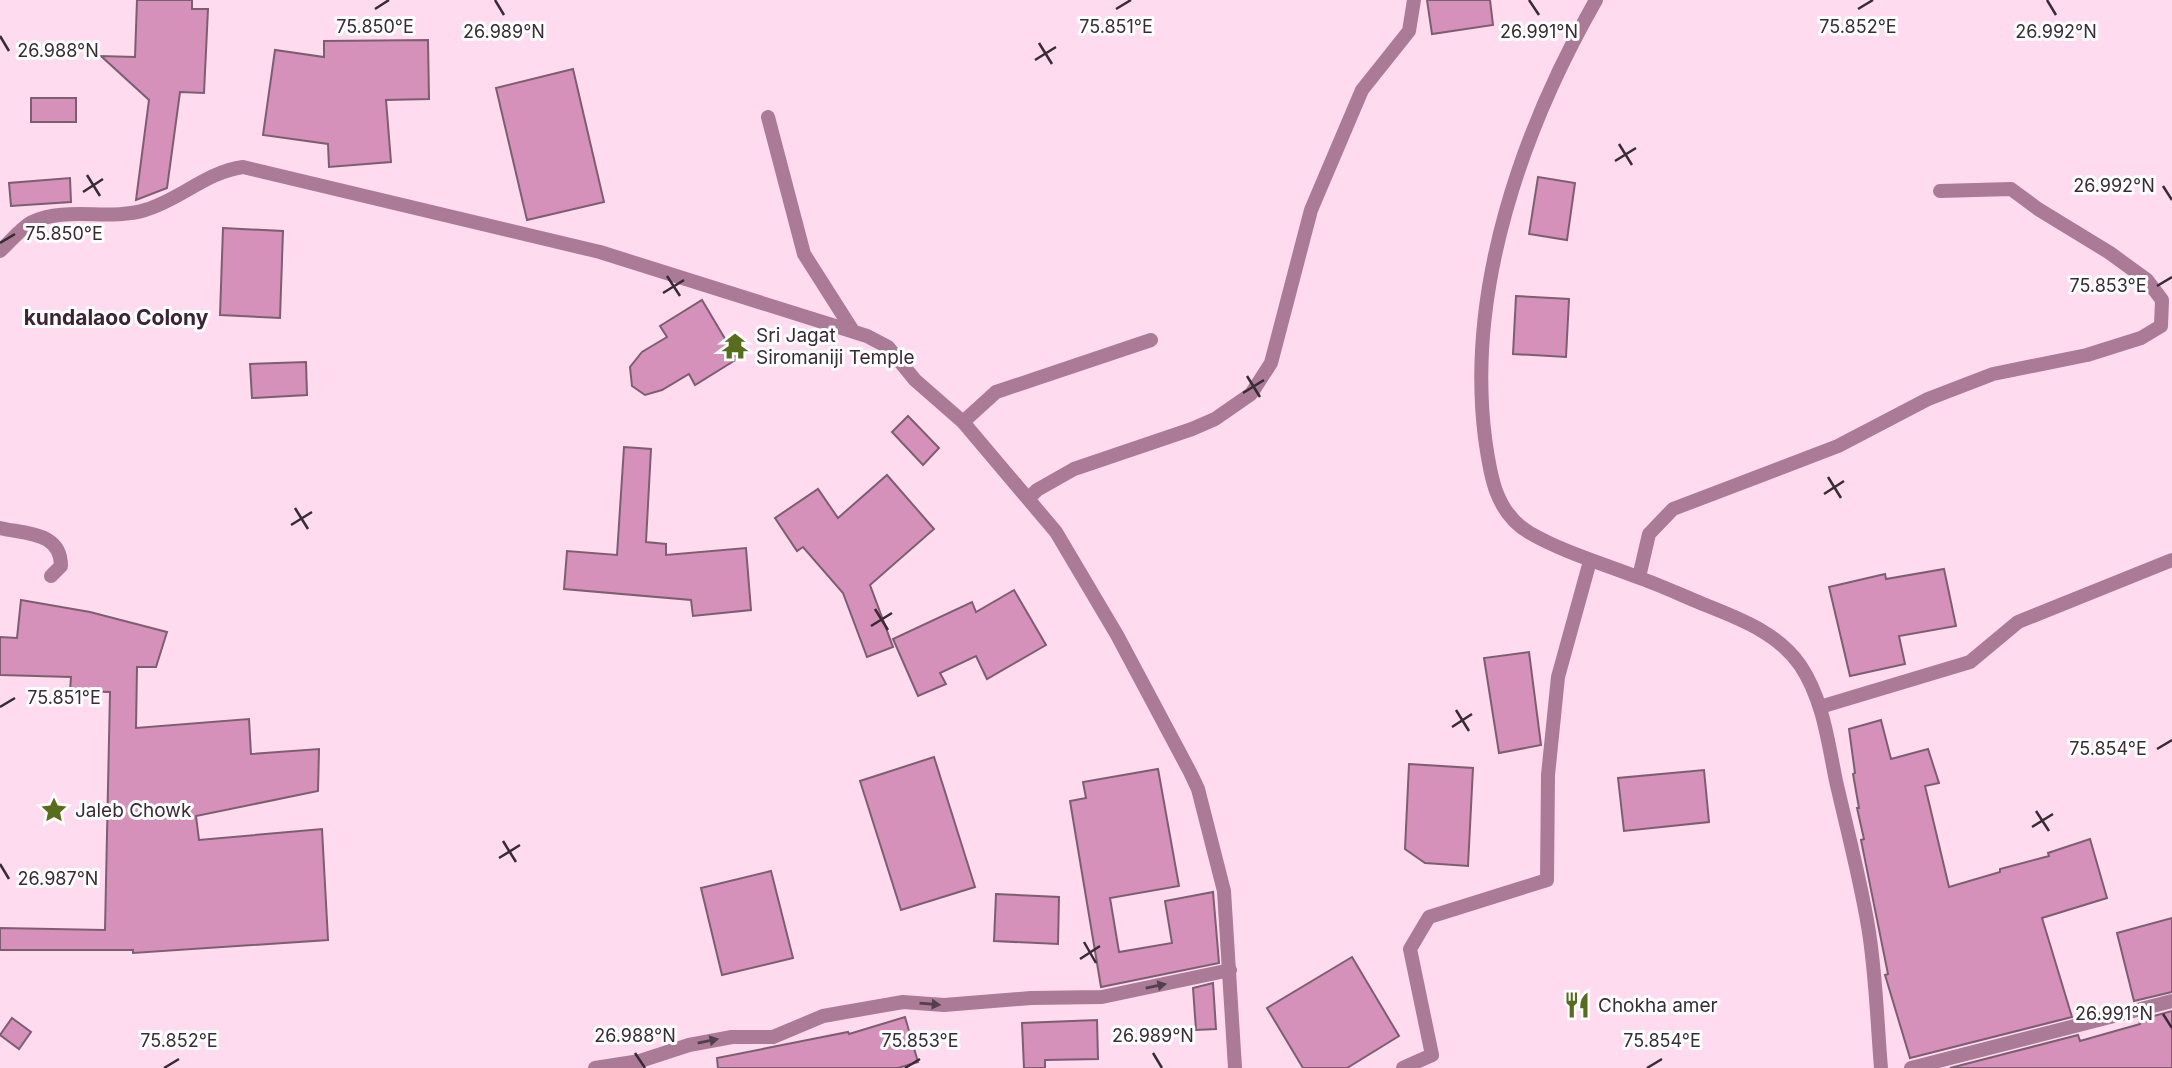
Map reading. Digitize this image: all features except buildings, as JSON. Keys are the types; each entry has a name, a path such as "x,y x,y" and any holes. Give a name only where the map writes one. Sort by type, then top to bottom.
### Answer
{"street":[{"path":"1029,498 1037,490 1074,469 1215,419 1251,394 1271,363 1311,210 1362,90 1409,31 1414,0"},
{"path":"1596,0 1578,30 1534,128 1497,247 1489,292 1482,390 1488,462 1501,505 1513,520 1530,533 1590,561 1639,577 1731,615 1774,638 1799,663 1820,707 1868,928 1881,1068"},
{"path":"768,117 804,254 853,331"},
{"path":"0,251 29,223 45,217 141,212 162,204 227,169 243,167 600,252 853,331 888,347 915,380 963,422 1056,532 1117,635 1198,789 1224,891 1236,1068"},
{"path":"1639,577 1649,534 1673,509 1838,446 1928,399 1993,374 2087,355 2141,338 2161,326 2162,300 2147,280 2011,189 1940,191"},
{"path":"963,422 996,392 1151,340"},
{"path":"0,528 51,539 61,552 61,566 51,576"},
{"path":"1820,707 1970,662 2018,622 2172,559"},
{"path":"1404,1068 1432,1055 1410,949 1429,917 1547,880 1548,775 1558,677 1590,561"},
{"path":"595,1068 639,1061 689,1045 732,1037 773,1037 822,1016 903,1002 944,1005 1102,997 1230,970"},
{"path":"1912,1068 2172,1001"}],"place":[{"name":"Sri Jagat Siromaniji Temple","path":"735,346"},
{"name":"Jaleb Chowk","path":"54,810"},
{"name":"Chokha amer","path":"1577,1005"}],"district":[{"name":"kundalaoo Colony","path":"116,318"}]}
